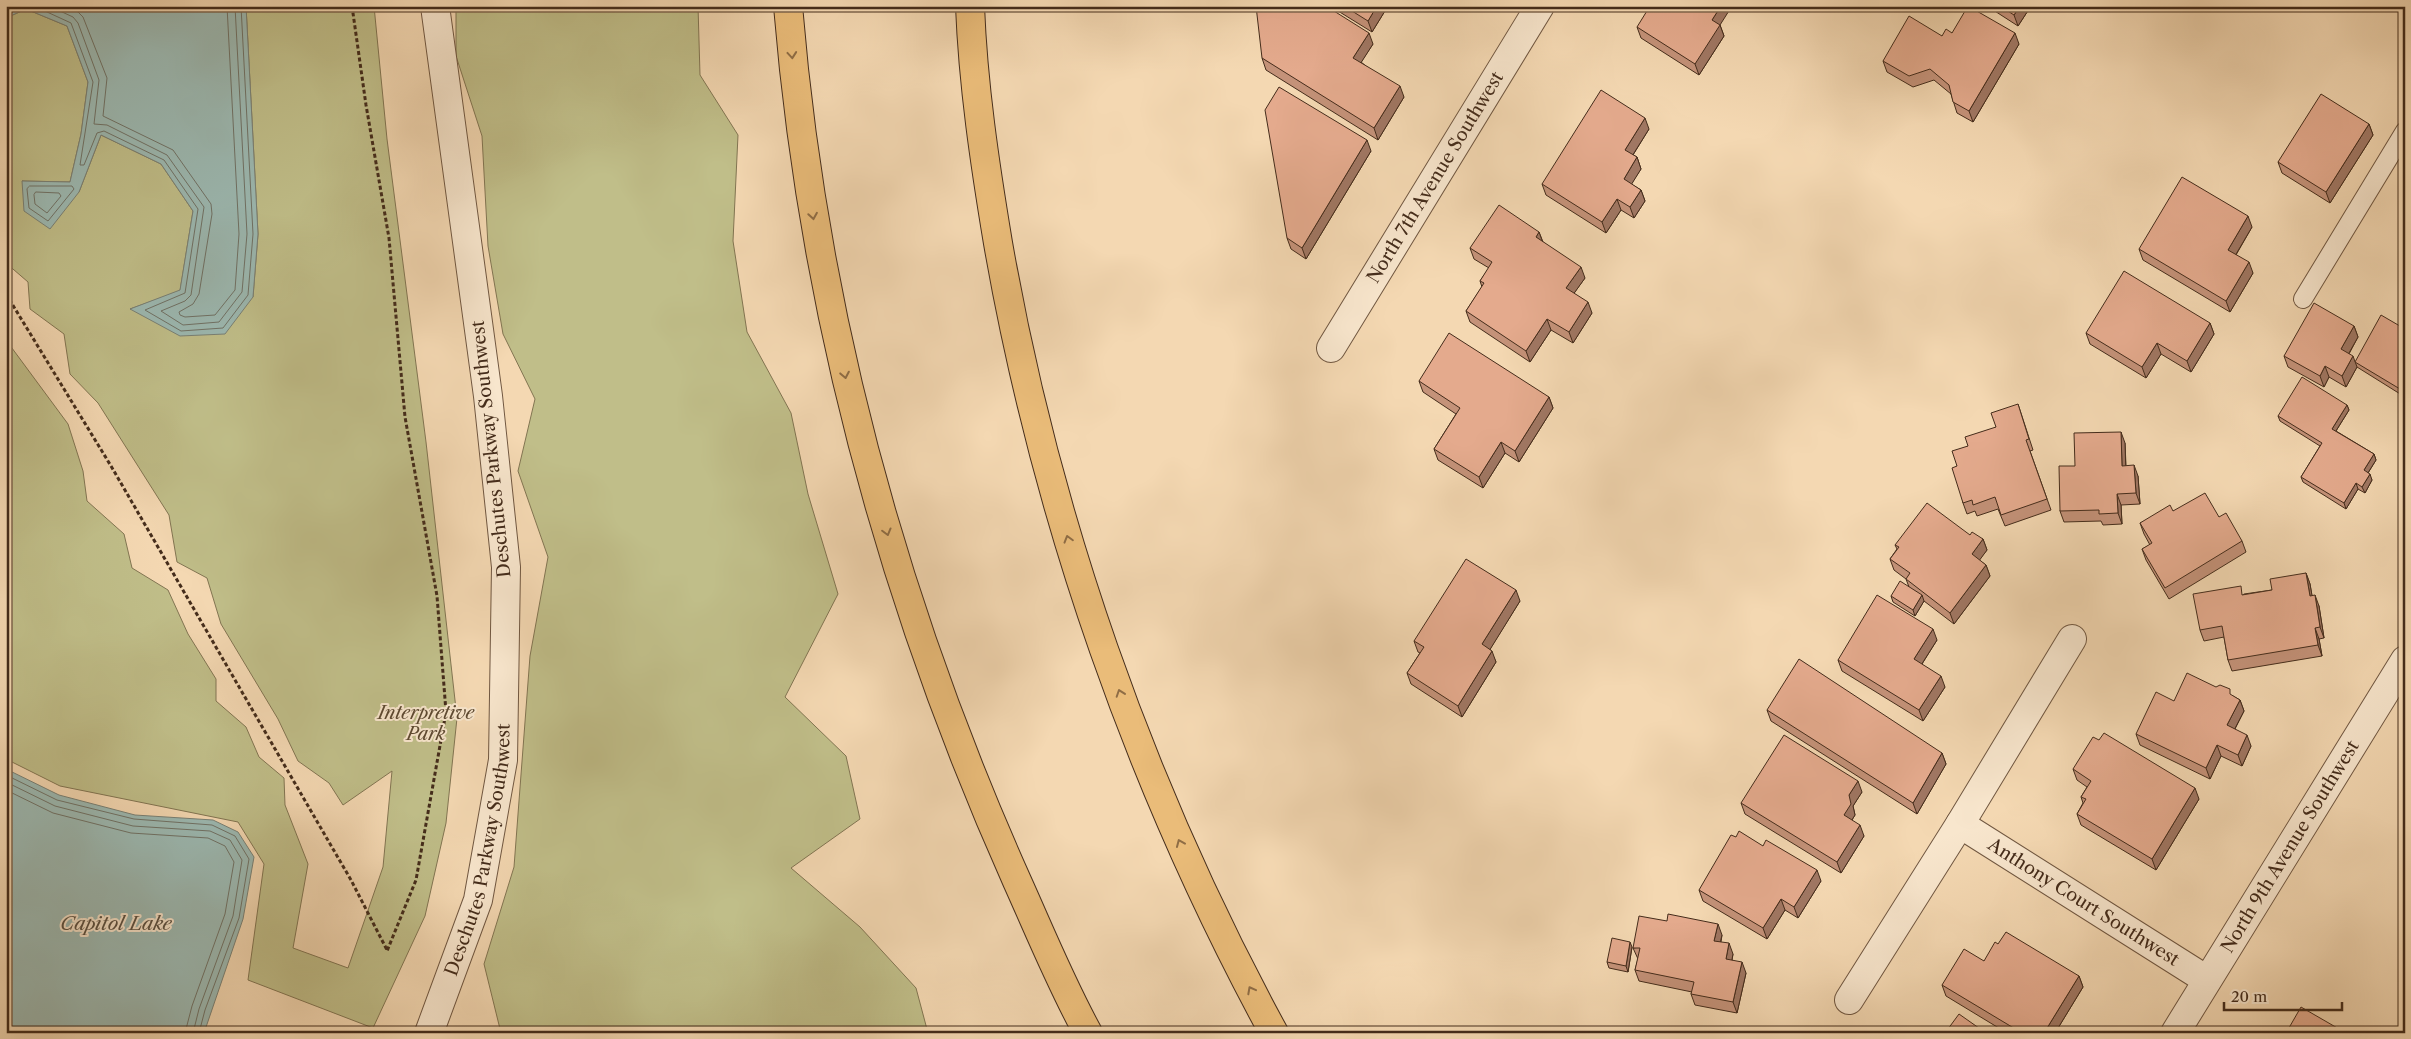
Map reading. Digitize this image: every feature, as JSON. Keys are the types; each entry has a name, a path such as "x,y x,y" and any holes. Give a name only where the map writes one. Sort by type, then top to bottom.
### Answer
{"highway":[{"path":"788,6 794,77 813,219 847,385 891,547 942,697 990,820 1088,1033"},
{"path":"970,6 985,166 1009,305 1041,444 1081,583 1129,720 1185,854 1249,987 1274,1033"}],"street":[{"name":"Deschutes Parkway Southwest","path":"429,1033 478,900 504,760 506,566 488,396 435,6"},
{"name":"North 7th Avenue Southwest","path":"1331,348 1540,6"},
{"path":"1849,1000 1960,824 2072,639"},
{"name":"North 9th Avenue Southwest","path":"2175,1033 2405,660"},
{"name":"Anthony Court Southwest","path":"1960,824 2207,980"}],"lane":[{"path":"2303,300 2405,131"}],"path":[{"path":"6,294 111,466 341,863 387,951 416,880 446,712 437,596 405,417 389,238 366,105 352,6"}],"green space":[{"name":"Interpretive Park","path":"246,6 374,6 387,139 426,442 457,718 446,823 425,916 373,1028 248,980 264,864 238,822 60,786 6,759 6,340 68,424 83,471 87,501 124,534 132,568 168,590 188,634 216,679 216,701 246,727 259,757 284,778 285,805 308,864 293,948 348,968 383,867 392,771 343,805 329,783 298,761 278,719 221,624 207,578 177,562 169,515 98,403 70,374 64,334 30,309 28,282 6,263 6,18 26,9 67,26 88,82 81,134 70,182 22,181 79,192 101,135 161,164 193,211 180,291 130,309 253,297 258,234"},
{"path":"456,6 698,6 700,75 738,135 733,241 747,332 791,413 808,494 838,594 785,697 846,756 860,819 791,868 860,927 916,988 928,1033 501,1033 484,964 514,867 530,656 548,557 518,471 535,399 503,334 488,246 482,136 456,56"}],"water":[{"path":"6,6 246,6 258,234 253,297 225,334 180,336 130,309 180,290 193,211 161,164 101,135 79,192 50,229 24,211 22,181 70,182 81,134 88,82 67,26 26,9 6,18"},
{"name":"Capitol Lake","path":"6,769 59,795 135,815 213,820 238,832 254,857 243,919 204,1033 6,1033"}],"building":[{"path":"1256,6 1326,6 1369,33 1353,58 1400,86 1374,128 1262,58"},
{"path":"1344,6 1377,6 1368,21"},
{"path":"1650,6 1721,6 1712,20 1720,25 1695,64 1637,27"},
{"path":"1968,6 2015,33 1969,111 1953,102 1949,85 1930,69 1909,76 1883,61 1909,16 1942,36 1946,29 1952,33"},
{"path":"2000,6 2020,6 2014,15"},
{"path":"1279,87 1367,140 1302,248 1287,238 1265,110"},
{"path":"1601,90 1645,118 1625,150 1637,157 1624,179 1641,190 1630,207 1617,199 1602,222 1542,184"},
{"path":"2321,94 2369,124 2326,192 2278,162"},
{"path":"2182,177 2248,216 2228,250 2249,262 2226,301 2139,249"},
{"path":"1499,205 1539,232 1536,237 1581,267 1566,288 1588,302 1569,332 1547,319 1526,351 1466,311 1484,283 1480,281 1492,262 1470,248"},
{"path":"2124,271 2210,323 2187,361 2157,343 2142,367 2086,333"},
{"path":"2314,303 2354,326 2341,349 2353,356 2342,376 2325,366 2320,376 2284,356"},
{"path":"2381,315 2405,329 2405,392 2355,362"},
{"path":"1449,333 1549,397 1515,451 1501,442 1479,477 1434,449 1460,408 1419,381"},
{"path":"2302,377 2347,405 2332,429 2374,454 2364,470 2370,474 2362,487 2356,483 2344,503 2301,477 2322,443 2278,416"},
{"path":"2018,404 2029,439 2026,440 2047,499 2001,515 1995,497 1973,505 1972,500 1963,503 1952,468 1957,466 1952,451 1968,446 1965,437 1996,427 1991,413"},
{"path":"2121,432 2122,466 2134,465 2136,493 2117,494 2118,513 2099,514 2099,510 2060,511 2059,466 2075,466 2074,433"},
{"path":"2205,493 2219,517 2226,513 2242,541 2165,588 2142,549 2152,543 2140,523 2170,505 2173,511"},
{"path":"1927,503 1970,535 1972,532 1983,539 1972,554 1986,565 1950,613 1906,579 1910,573 1890,559 1899,547 1895,545"},
{"path":"1466,559 1516,590 1482,644 1492,651 1458,706 1407,673 1424,647 1414,641"},
{"path":"2306,573 2310,596 2315,595 2320,627 2315,628 2318,645 2228,660 2222,626 2200,630 2193,594 2241,586 2242,595 2272,590 2270,579"},
{"path":"1900,581 1922,595 1913,610 1891,596"},
{"path":"1877,595 1933,629 1914,659 1941,676 1919,710 1838,660"},
{"path":"1799,659 1942,753 1913,803 1767,710"},
{"path":"2187,673 2216,687 2220,685 2230,689 2230,694 2240,700 2227,725 2247,735 2238,755 2217,745 2206,768 2136,734 2156,692 2174,701"},
{"path":"2104,733 2195,788 2152,859 2077,814 2086,799 2081,797 2091,781 2073,769 2093,737 2099,740"},
{"path":"1784,735 1858,781 1849,795 1851,804 1844,815 1860,825 1837,862 1741,803"},
{"path":"1739,831 1763,846 1766,840 1817,870 1794,907 1781,899 1763,928 1699,890 1731,835 1736,837"},
{"path":"1668,914 1718,924 1714,941 1729,943 1726,959 1742,962 1733,1002 1691,994 1694,982 1635,970 1640,948 1633,948 1639,916 1667,921"},
{"path":"2006,932 2079,976 2044,1033 2022,1033 1942,985 1964,949 1984,961 1995,942 1998,944"},
{"path":"1612,938 1630,942 1626,966 1607,962"},
{"path":"2301,1007 2346,1033 2286,1033"},
{"path":"1959,1014 1986,1033 1945,1033"},
{"path":"1637,1030 1638,1033 1612,1033 1612,1032"}]}
